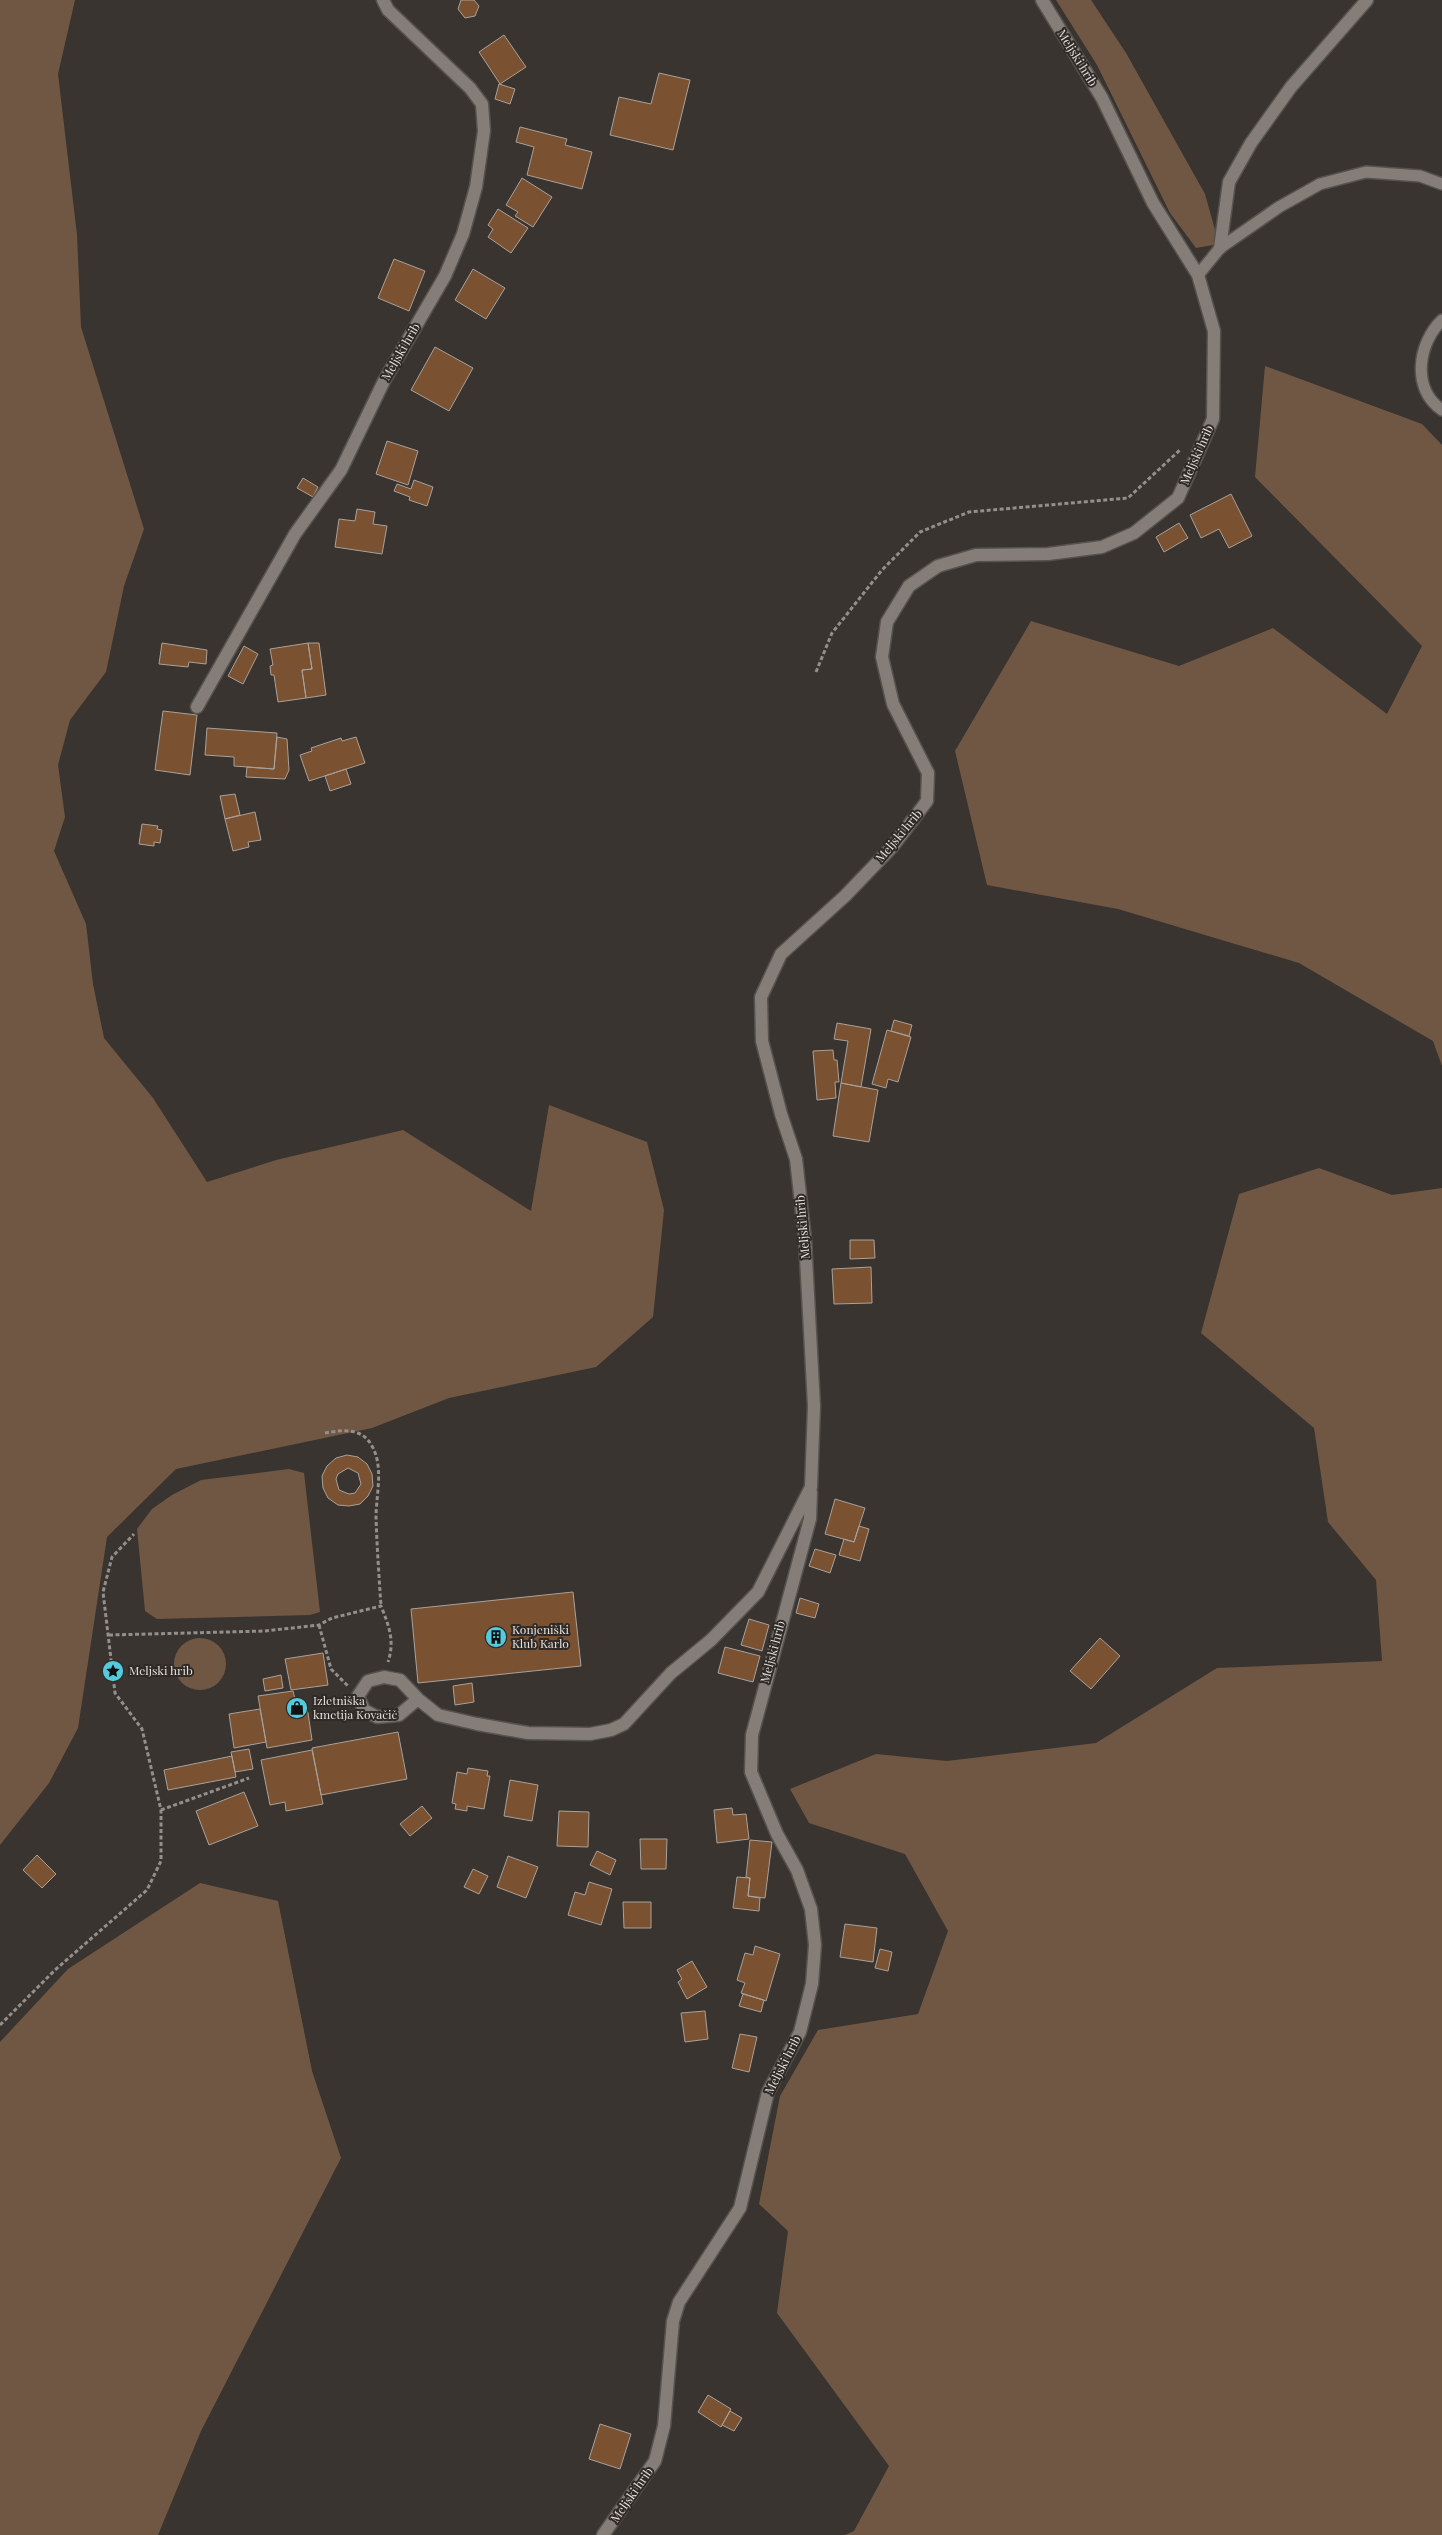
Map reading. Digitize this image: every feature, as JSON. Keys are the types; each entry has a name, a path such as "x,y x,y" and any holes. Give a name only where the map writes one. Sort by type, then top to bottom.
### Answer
{"street":[{"name":"Meljski hrib","path":"197,707 295,534 341,470 384,381 445,276 463,234 476,187 484,131 482,104 470,88 388,10 383,0"},
{"name":"Meljski hrib","path":"603,2535 655,2461 664,2426 673,2321 679,2302 740,2208 768,2092 800,2032 812,1984 815,1945 811,1909 797,1870 777,1834 751,1772 752,1735 810,1519 814,1406 805,1239 796,1159 762,1042 761,998 781,954 845,896 893,846 928,801 928,773 893,704 882,657 887,622 909,586 938,566 976,555 1048,554 1102,547 1134,534 1178,498 1213,420 1214,331 1198,275 1153,203 1102,98 1042,0"},
{"path":"1220,248 1229,182 1251,143 1291,87 1367,0"},
{"name":"Meljski hrib","path":"384,1677 400,1680 418,1699 438,1715 528,1733 590,1734 612,1730 624,1724 671,1673 711,1640 758,1592 811,1487"},
{"path":"384,1677 368,1681 358,1696 364,1710 377,1717 400,1715 418,1699"}],"lane":[{"path":"1198,275 1220,248 1279,207 1320,184 1366,172 1420,176 1442,184"},
{"path":"1442,320 1431,330 1420,362 1424,389 1442,410"}],"path":[{"path":"816,672 832,633 882,570 920,532 969,512 1128,498 1185,446"},
{"path":"325,1433 344,1429 361,1434 372,1446 378,1469 377,1527 381,1606 391,1631 392,1649 384,1677"},
{"path":"0,2025 55,1970 148,1890 161,1861 161,1810 142,1729 114,1693 103,1592 112,1558 134,1534"},
{"path":"109,1635 265,1631 319,1625 332,1618 381,1606"},
{"path":"319,1625 332,1669 358,1696"},
{"path":"161,1810 249,1778"}],"shaded area":[{"path":"0,0 75,0 58,74 77,235 81,327 144,529 124,586 106,672 70,720 58,765 65,817 54,851 86,924 93,984 104,1038 153,1098 207,1182 276,1160 403,1130 531,1211 549,1105 647,1142 664,1210 653,1317 596,1367 449,1398 372,1428 176,1469 107,1537 78,1728 49,1783 0,1845"},
{"path":"1056,0 1091,0 1126,53 1205,194 1217,237 1213,245 1196,248 1170,213 1097,65"},
{"path":"1265,366 1422,424 1442,445 1442,1066 1433,1041 1299,963 1118,909 987,885 955,751 1031,621 1179,666 1273,628 1387,714 1422,646 1255,477"},
{"path":"1319,1168 1392,1195 1442,1188 1442,2535 845,2535 854,2531 889,2466 777,2313 788,2231 759,2204 780,2096 818,2030 918,2014 948,1931 905,1854 809,1823 790,1789 876,1754 947,1761 1096,1743 1217,1668 1382,1661 1376,1580 1328,1522 1314,1428 1201,1333 1239,1194"},
{"path":"289,1469 304,1473 320,1612 310,1615 157,1619 145,1611 137,1529 152,1509 172,1495 201,1480"},
{"path":"195,1638 205,1638 219,1645 226,1659 226,1669 219,1683 205,1690 195,1690 185,1686 178,1679 174,1669 174,1659 178,1649 185,1642"},
{"path":"200,1883 278,1901 312,2071 341,2158 201,2431 158,2535 0,2535 0,2042 68,1969"}],"building":[{"path":"461,0 474,0 479,6 475,16 465,18 458,9"},
{"path":"504,35 526,67 500,84 479,52"},
{"path":"659,73 690,80 673,150 610,135 619,97 651,104"},
{"path":"499,84 515,89 510,104 495,99"},
{"path":"520,127 567,139 565,145 592,152 582,189 527,175 534,147 516,142"},
{"path":"522,178 552,197 533,227 515,216 518,212 506,205"},
{"path":"498,209 528,228 511,253 488,237 493,229 488,225"},
{"path":"394,259 425,271 409,311 378,298"},
{"path":"473,269 505,288 486,319 455,300"},
{"path":"435,347 473,368 449,411 411,390"},
{"path":"387,441 418,451 408,485 376,474"},
{"path":"303,478 318,487 313,497 297,488"},
{"path":"414,480 433,487 427,506 409,500 410,497 394,491 397,484 411,489"},
{"path":"1231,494 1252,536 1229,548 1219,529 1201,538 1190,515"},
{"path":"357,509 375,512 373,524 387,526 382,554 335,547 339,519 355,521"},
{"path":"1179,523 1188,538 1164,552 1156,537"},
{"path":"162,643 207,650 206,664 189,662 188,667 159,664"},
{"path":"308,643 312,669 302,670 306,698 278,702 274,675 271,675 270,666 273,665 270,649"},
{"path":"308,643 319,643 326,695 306,698 302,670 312,669"},
{"path":"244,646 258,654 243,684 228,676"},
{"path":"163,711 197,715 190,775 155,770"},
{"path":"207,728 277,733 274,769 234,766 234,757 205,755"},
{"path":"277,737 287,739 289,770 285,779 246,777 247,767 274,769"},
{"path":"356,737 365,763 309,781 300,755 312,751 311,748 341,738 342,741"},
{"path":"346,769 351,784 330,791 325,776"},
{"path":"235,794 240,815 225,819 220,796"},
{"path":"255,812 261,840 248,842 249,847 233,851 225,819"},
{"path":"142,824 158,826 157,829 162,830 160,843 154,842 154,846 139,844"},
{"path":"894,1020 912,1025 909,1036 891,1031"},
{"path":"837,1023 871,1029 861,1087 841,1083 848,1041 834,1039"},
{"path":"887,1030 911,1037 898,1082 888,1079 886,1088 872,1084"},
{"path":"833,1050 834,1060 837,1060 839,1082 835,1082 836,1098 817,1100 813,1051"},
{"path":"841,1083 878,1090 869,1142 833,1136"},
{"path":"850,1240 874,1240 875,1258 850,1259"},
{"path":"871,1267 872,1303 834,1304 832,1269"},
{"path":"347,1455 358,1457 367,1464 372,1474 373,1486 368,1496 360,1504 338,1505 328,1498 323,1488 322,1476 327,1466 336,1458","holes":["348,1468 358,1473 361,1484 355,1493 349,1494 339,1490 336,1479 338,1474"]},
{"path":"835,1499 865,1508 854,1542 825,1534"},
{"path":"859,1526 869,1529 860,1561 839,1555 844,1539 854,1542"},
{"path":"815,1549 836,1555 830,1573 809,1566"},
{"name":"Konjeniški Klub Karlo","path":"573,1592 581,1666 418,1683 411,1609"},
{"path":"800,1598 819,1604 815,1618 796,1613"},
{"path":"749,1619 769,1625 762,1651 741,1645"},
{"path":"1100,1638 1120,1656 1091,1689 1070,1671"},
{"path":"725,1647 760,1656 753,1682 718,1673"},
{"path":"323,1653 328,1685 291,1690 285,1659"},
{"path":"281,1675 283,1688 265,1691 263,1679"},
{"path":"472,1683 474,1702 455,1705 453,1686"},
{"path":"293,1691 296,1703 304,1702 308,1713 312,1740 267,1748 258,1696"},
{"path":"260,1709 266,1742 234,1748 229,1714"},
{"path":"398,1732 407,1779 321,1795 312,1748"},
{"path":"249,1749 253,1769 235,1772 231,1752"},
{"path":"312,1750 323,1804 286,1811 285,1802 270,1805 261,1760"},
{"path":"232,1756 236,1777 168,1790 164,1770"},
{"path":"468,1768 488,1771 487,1776 490,1776 484,1809 467,1806 467,1811 455,1809 456,1804 452,1803 457,1772 467,1774"},
{"path":"510,1780 538,1785 532,1821 504,1816"},
{"path":"244,1792 258,1826 209,1845 196,1811"},
{"path":"422,1806 432,1818 410,1836 400,1824"},
{"path":"732,1808 733,1815 746,1814 749,1839 717,1843 714,1810"},
{"path":"559,1811 589,1812 588,1847 557,1846"},
{"path":"640,1839 667,1839 666,1869 641,1869"},
{"path":"750,1840 772,1842 765,1898 748,1896 750,1878 746,1877"},
{"path":"597,1851 616,1860 610,1875 590,1865"},
{"path":"37,1855 56,1874 42,1888 23,1870"},
{"path":"508,1856 538,1867 526,1898 497,1887"},
{"path":"473,1869 488,1876 479,1894 464,1887"},
{"path":"737,1877 750,1878 748,1896 760,1898 759,1911 733,1908"},
{"path":"589,1882 612,1889 601,1925 568,1915 575,1892 585,1895"},
{"path":"623,1902 651,1902 651,1928 624,1928"},
{"path":"845,1924 877,1928 873,1962 840,1957"},
{"path":"755,1946 780,1954 766,2001 741,1993 745,1983 737,1980 745,1953 753,1955"},
{"path":"880,1949 892,1952 888,1971 875,1968"},
{"path":"692,1961 707,1987 687,1999 678,1982 682,1979 677,1970"},
{"path":"743,1994 764,2000 761,2012 739,2006"},
{"path":"705,2011 708,2039 685,2042 681,2013"},
{"path":"740,2034 757,2037 749,2072 732,2068"},
{"path":"708,2395 731,2409 721,2427 698,2412"},
{"path":"730,2411 742,2418 734,2431 722,2425"},
{"path":"600,2424 631,2434 620,2469 589,2459"}],"place":[{"name":"Konjeniški Klub Karlo","path":"496,1637"},
{"name":"Meljski hrib","path":"113,1671"},
{"name":"Izletniška kmetija Kovačič","path":"297,1708"}]}
